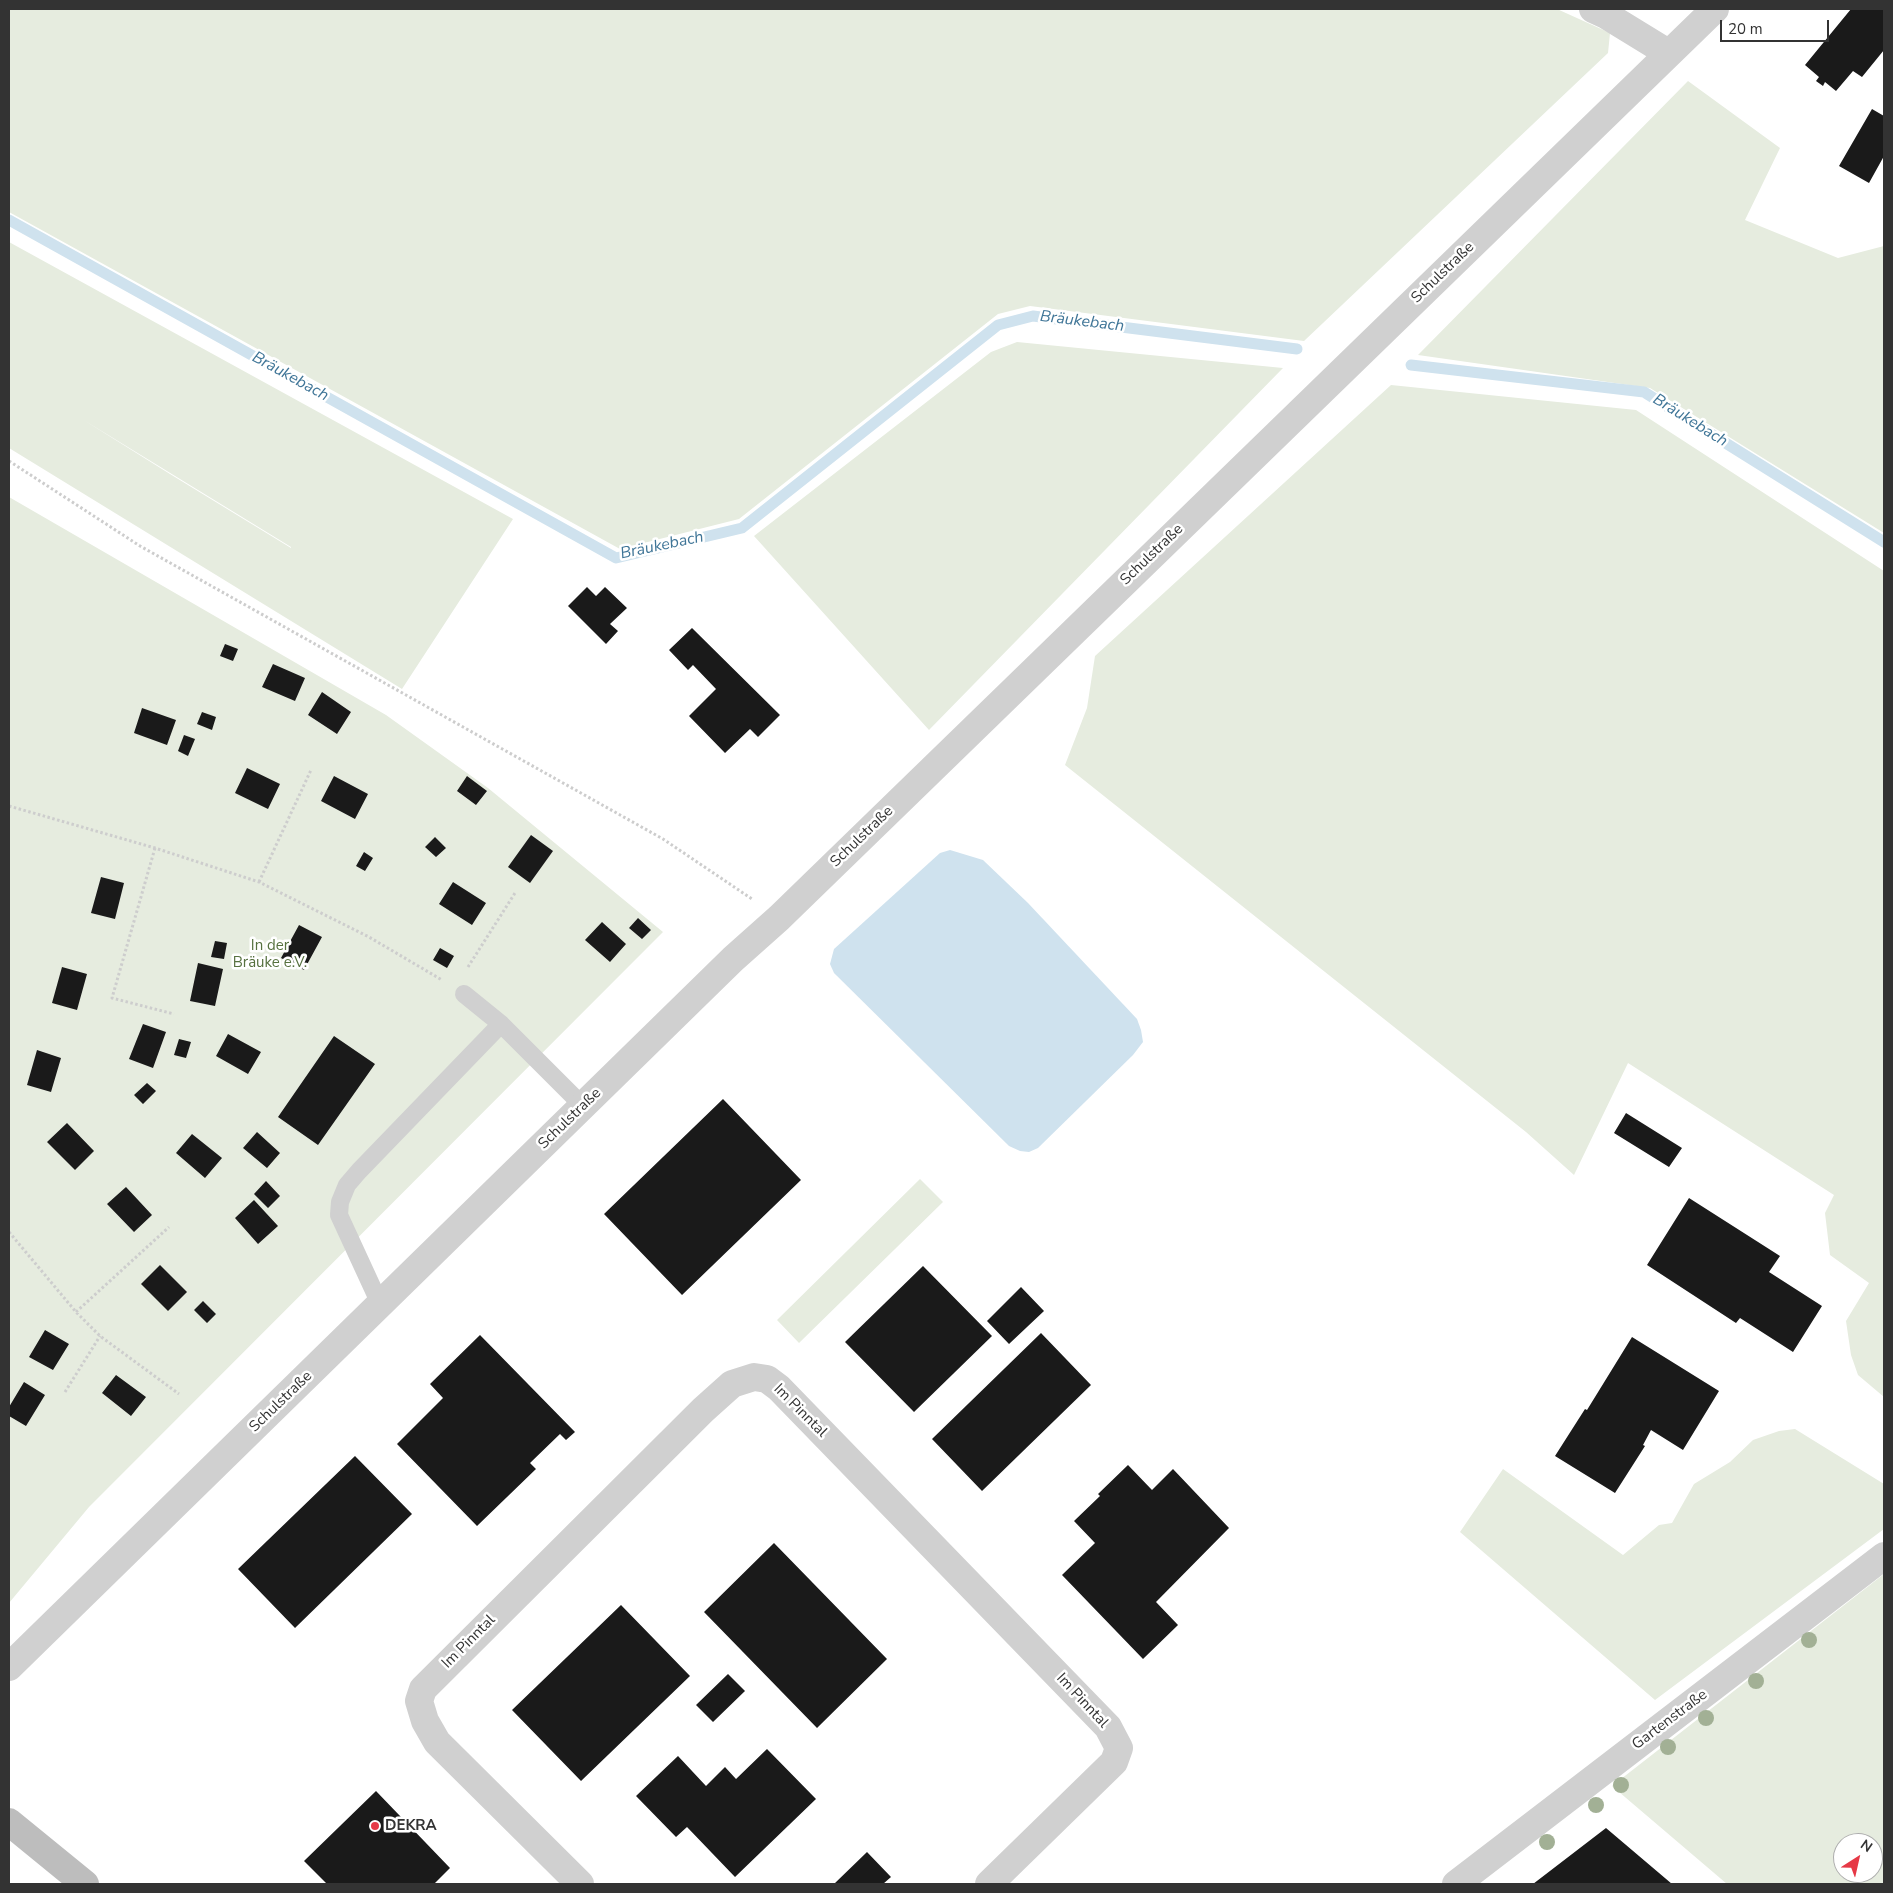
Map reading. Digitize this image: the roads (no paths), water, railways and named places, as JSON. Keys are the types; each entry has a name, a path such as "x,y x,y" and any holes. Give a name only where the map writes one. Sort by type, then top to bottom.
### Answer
{"main road":[{"path":"9,1822 85,1884"}],"street":[{"path":"1593,9 1668,53"},
{"name":"Schulstraße","path":"9,1667 733,959 779,918 1668,53 1716,9"},
{"name":"Im Pinntal","path":"580,1884 437,1742 425,1721 419,1701 423,1689 702,1410 732,1384 754,1377 767,1379 779,1388 1108,1727 1118,1748 1114,1762 989,1884"},
{"name":"Gartenstraße","path":"1456,1884 1884,1556"}],"lane":[{"path":"459,991 501,1024 583,1106"},
{"path":"380,1304 339,1215 340,1202 347,1185 501,1024"}],"water":[{"path":"950,850 983,860 1028,903 1137,1019 1141,1030 1143,1042 1133,1055 1038,1148 1029,1152 1020,1151 1009,1146 834,973 830,964 834,949 940,853"}],"waterway":[{"name":"Bräukebach","path":"9,220 616,558 742,528 998,325 1033,316 1297,349"},
{"name":"Bräukebach","path":"1411,365 1644,392 1884,542"}],"place":[{"name":"DEKRA","path":"375,1826"}],"park label":[{"name":"In der Bräuke e.V.","path":"270,954"}]}
